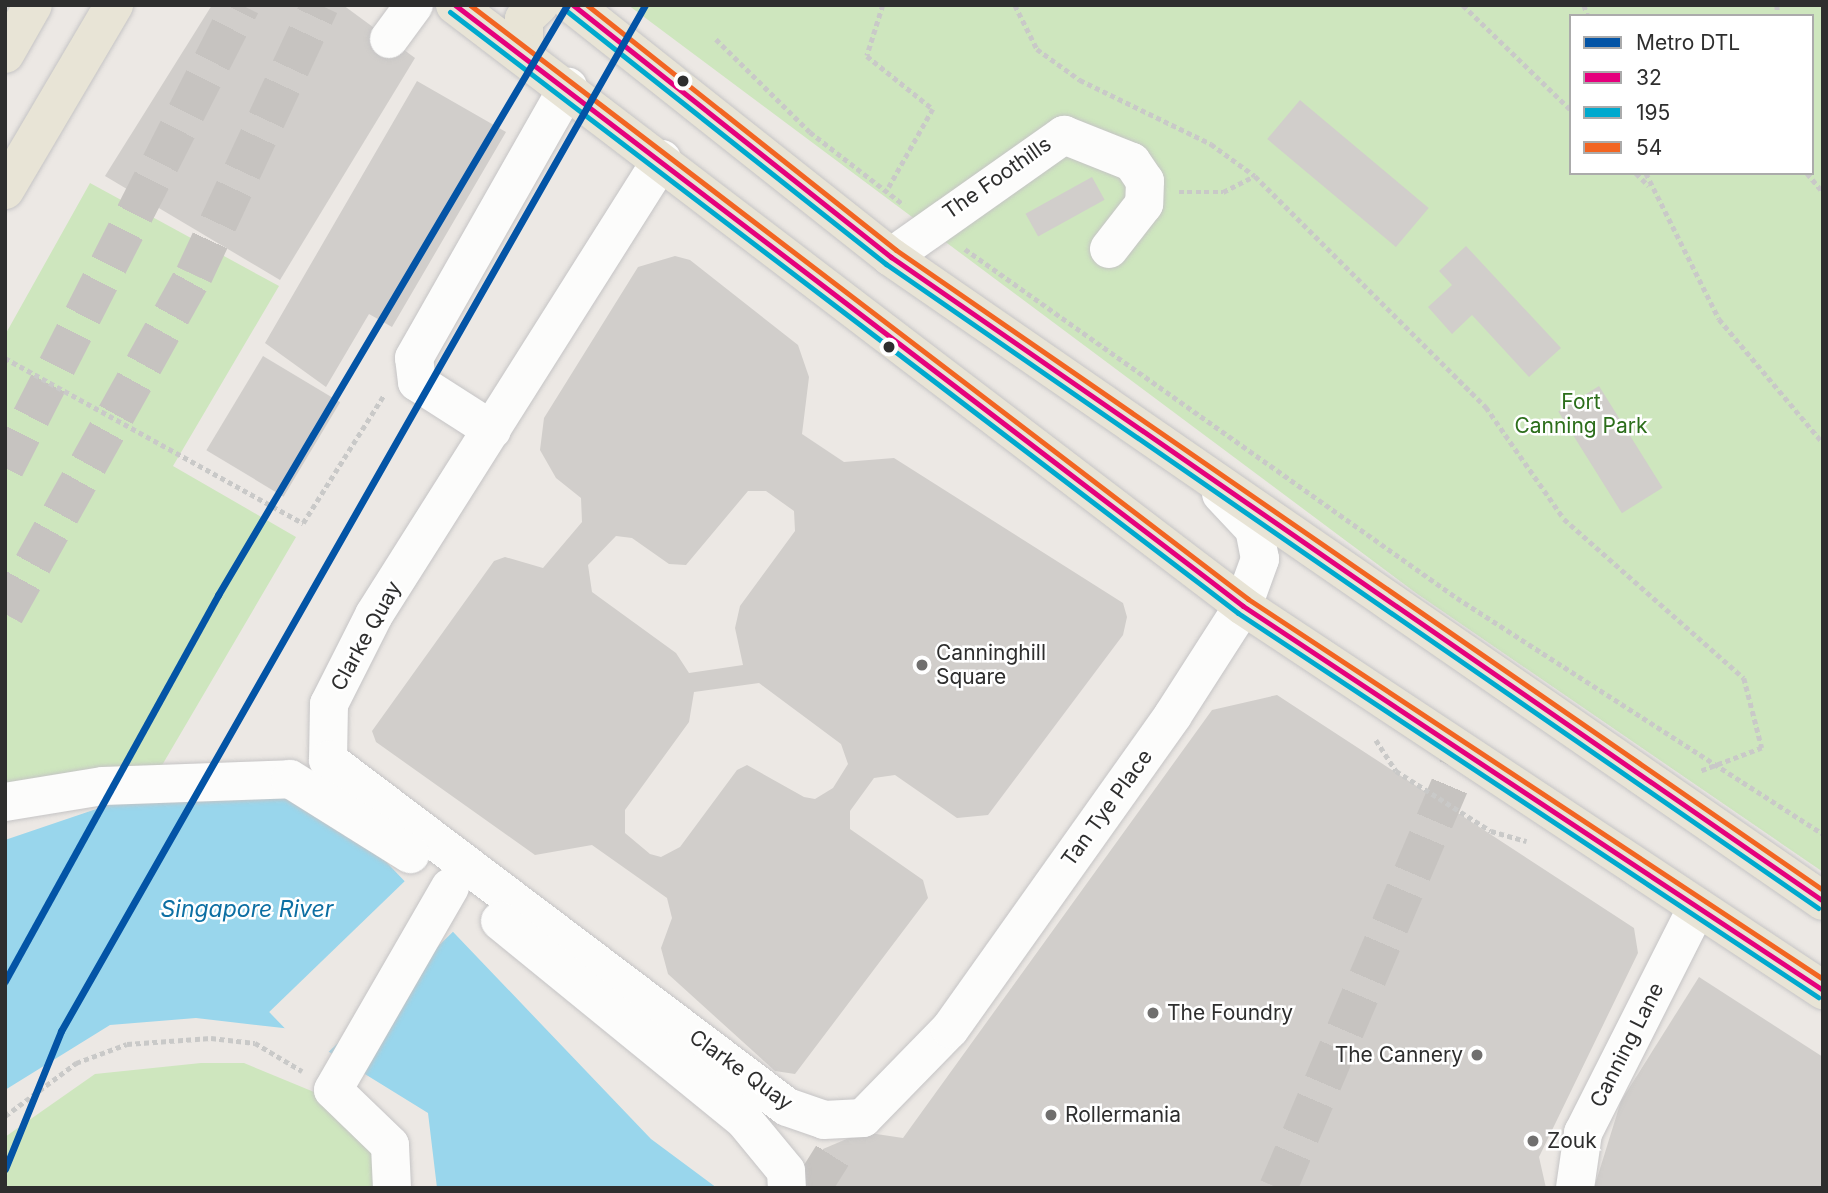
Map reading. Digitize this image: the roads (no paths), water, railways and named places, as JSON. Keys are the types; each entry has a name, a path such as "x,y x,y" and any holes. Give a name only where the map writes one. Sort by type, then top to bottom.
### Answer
{"main road":[{"path":"5,54 33,5"},
{"path":"5,190 114,5"},
{"path":"455,5 568,87 1243,606 1823,990"},
{"path":"524,54 524,19 539,5"},
{"path":"573,5 891,257 1655,788 1823,901"}],"street":[{"path":"389,39 414,5"},
{"path":"492,430 418,382 414,358 568,87"},
{"name":"The Foothills","path":"891,257 929,225 1057,136 1132,162 1147,193 1109,249"},
{"name":"Clarke Quay","path":"662,159 374,615 329,704 328,760 787,1107 842,1134"},
{"name":"Tan Tye Place","path":"842,1134 863,1118 950,1029 1243,606 1260,559 1254,528 1193,465"},
{"name":"Clarke Quay","path":"5,802 103,786 290,779 453,882 744,1120 786,1171 787,1188"},
{"path":"392,1188 390,1145 334,1086 442,901"},
{"name":"Canning Lane","path":"1574,1180 1587,1123 1697,907"}],"water":[{"name":"Singapore River","path":"278,791 371,846 651,1139 717,1188 437,1188 428,1113 292,1029 196,1018 110,1025 5,1090 5,840 114,803"}],"tunnel":[{"path":"5,468 241,5"},
{"path":"5,614 194,275 320,5"},
{"path":"1278,1188 1464,752"},
{"path":"812,1188 839,1145"}],"metro line":[{"name":"DTL","path":"5,981 218,595 567,5"},
{"name":"DTL","path":"5,1169 61,1031 645,5"}],"place":[{"name":"Canninghill Square","path":"922,665"},
{"name":"The Foundry","path":"1153,1013"},
{"name":"The Cannery","path":"1477,1055"},
{"name":"Rollermania","path":"1051,1115"},
{"name":"Zouk","path":"1533,1141"}],"park label":[{"name":"Fort Canning Park","path":"1581,414"}]}
